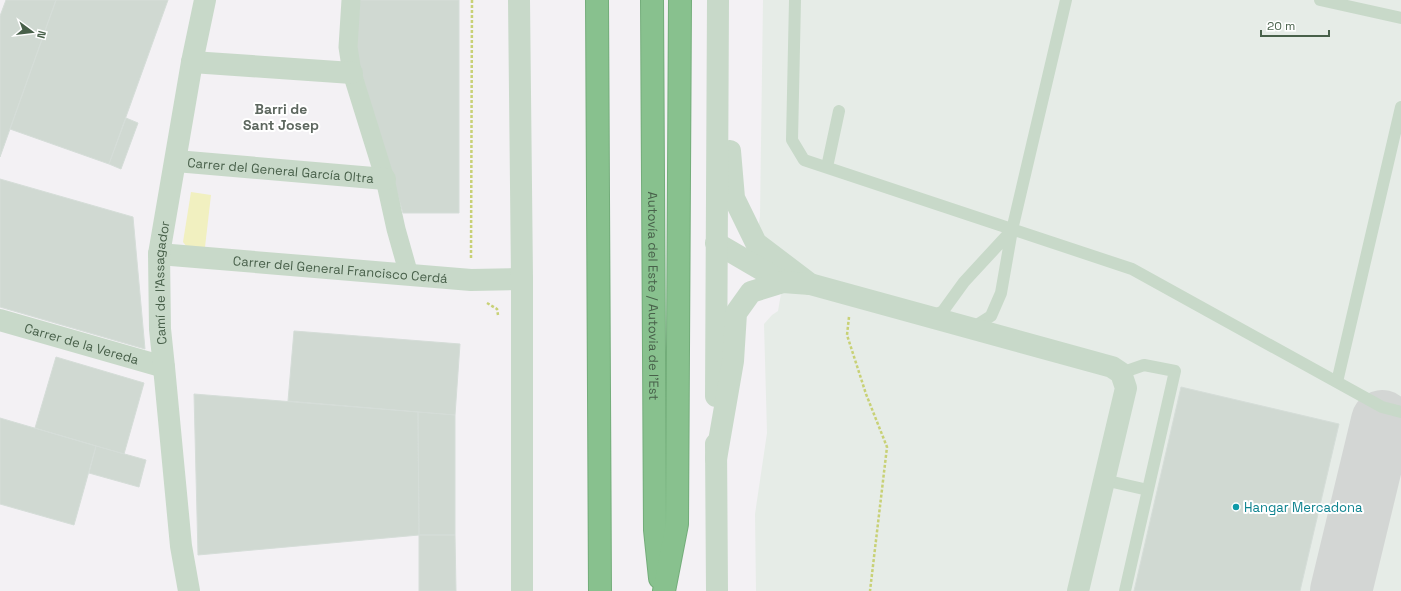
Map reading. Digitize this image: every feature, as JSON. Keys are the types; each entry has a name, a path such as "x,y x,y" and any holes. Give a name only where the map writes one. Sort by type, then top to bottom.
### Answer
{"highway":[{"path":"597,0 600,591"},
{"name":"Autovía del Este / Autovia de l'Est","path":"652,0 655,530 662,591"},
{"path":"662,591 677,524 680,0"}],"street":[{"name":"Camí de l'Assagador","path":"189,591 180,546 160,329 159,254 192,62 205,0"},
{"path":"351,0 348,47 352,73 385,179 396,229 409,275"},
{"path":"519,0 522,279 522,591"},
{"path":"717,591 716,243 718,6"},
{"path":"718,6 734,198 756,243 810,284"},
{"path":"192,62 352,73"},
{"name":"Carrer del General García Oltra","path":"176,161 385,179"},
{"path":"716,243 783,282"},
{"name":"Carrer del General Francisco Cerdá","path":"159,254 471,280 522,279"},
{"path":"716,459 733,361 736,313 751,292 783,282 810,284 1112,367 1121,373 1126,388 1078,591"},
{"name":"Carrer de la Vereda","path":"0,320 164,367"}],"lane":[{"path":"795,0 792,140 804,160 1132,269 1382,407 1401,412"},
{"path":"972,328 991,316 1001,293 1012,230 1066,0"},
{"path":"1320,0 1401,18"},
{"path":"1337,382 1401,106"},
{"path":"827,167 839,111"},
{"path":"931,317 943,310 964,282 1012,230"},
{"path":"1121,373 1144,365 1175,371 1125,591"},
{"path":"1104,480 1148,490"}],"path":[{"path":"851,295 847,335 866,394 887,447 870,591"}],"shaded area":[{"path":"763,0 1401,0 1401,591 756,591 755,514 767,433 764,324 778,311 783,282 756,243 760,216"}],"green space":[{"path":"191,192 211,195 205,247 187,247 183,242"}],"building":[{"path":"6,0 56,0 0,157 0,16"},
{"path":"56,0 168,0 109,164 10,129"},
{"path":"360,0 459,0 459,213 403,213 355,52"},
{"path":"126,118 138,123 121,169 109,164"},
{"path":"0,179 133,217 145,349 0,307"},
{"path":"294,331 460,344 455,415 288,401"},
{"path":"56,357 144,383 124,454 35,428"},
{"name":"Hangar Mercadona","path":"1181,387 1339,424 1300,591 1134,591"},
{"path":"194,394 418,412 419,535 198,555"},
{"path":"418,412 455,415 455,535 419,535"},
{"path":"0,418 96,446 74,525 0,504"},
{"path":"96,446 146,460 139,487 89,473"},
{"path":"419,535 455,535 456,591 419,591"}],"taxiway":[{"path":"1341,591 1382,421"}],"place":[{"name":"Hangar Mercadona","path":"1236,507"}],"district":[{"name":"Barri de Sant Josep","path":"281,118"}]}
